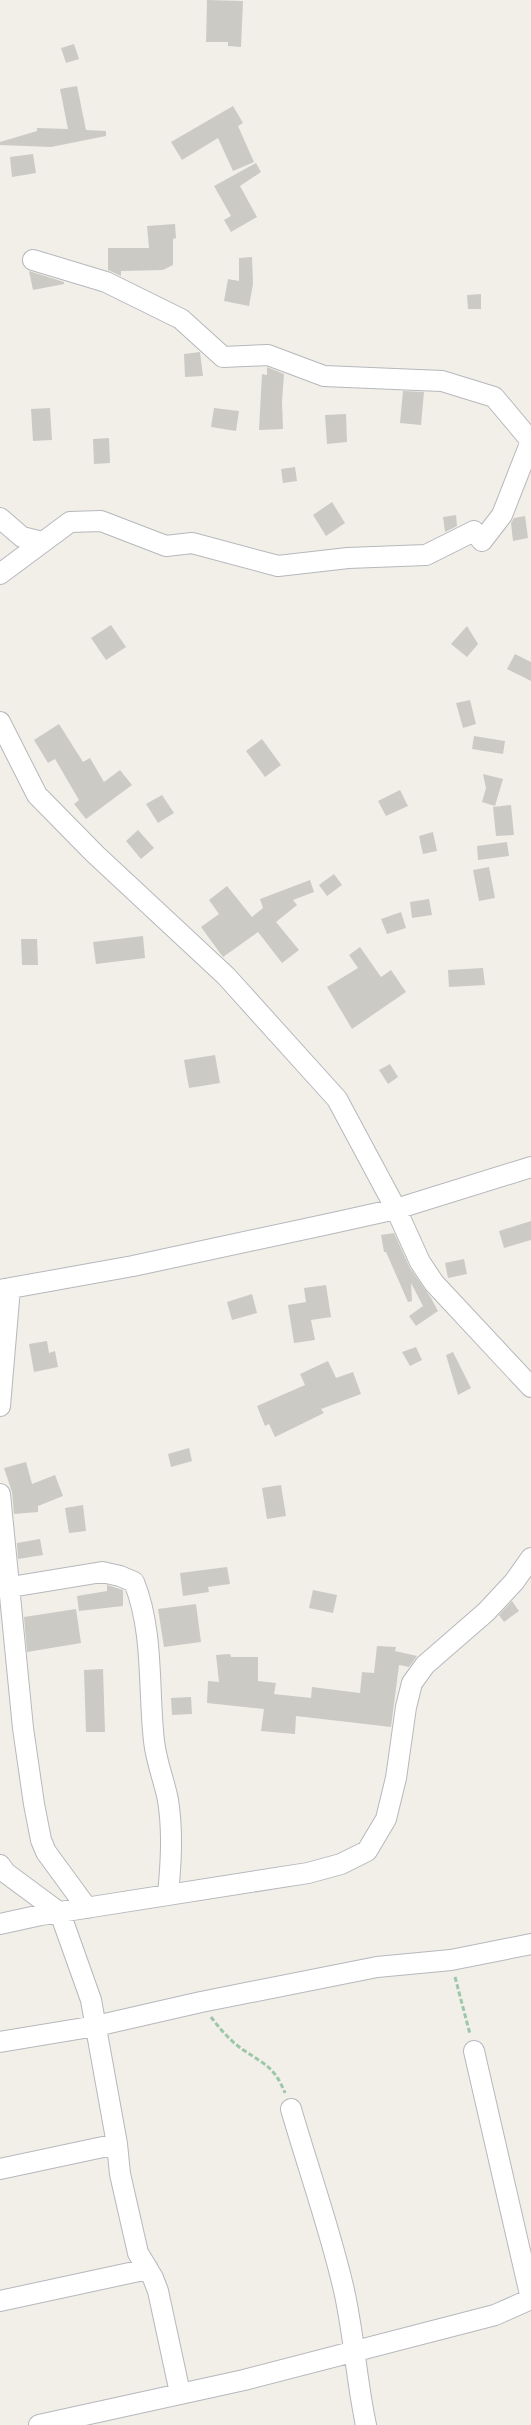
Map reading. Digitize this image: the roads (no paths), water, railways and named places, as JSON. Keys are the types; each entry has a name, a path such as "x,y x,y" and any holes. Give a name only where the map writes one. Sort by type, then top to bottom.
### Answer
{"street":[{"path":"0,574 70,522 100,521 166,546 192,543 278,566 348,558 426,555 474,532 482,541 502,515 531,441 494,397 442,381 324,376 268,355 223,357 181,319 106,282 33,260"},
{"path":"0,518 22,537 42,542"},
{"path":"0,722 38,795 102,861 226,976 337,1099 396,1208 420,1262 434,1283 531,1387"},
{"path":"0,1406 5,1289 133,1266 396,1208 531,1167"},
{"path":"0,1494 24,1728 34,1804 41,1840 46,1852 68,1879 87,1908"},
{"path":"0,1924 87,1908 308,1873 341,1864 367,1851 386,1819 396,1778 406,1707 412,1683 425,1665 486,1612 514,1582 531,1558"},
{"path":"11,1587 102,1572 120,1576 134,1582 141,1599 149,1659 154,1749 168,1800 172,1851 168,1895"},
{"path":"0,1865 6,1873 60,1913 91,2000 117,2144 120,2174 138,2253 158,2291 180,2393"},
{"path":"0,2042 96,2026 201,2002 377,1967 451,1960 531,1944"},
{"path":"39,2425 244,2380 495,2316 531,2299 474,2051"},
{"path":"291,2109 343,2284 356,2351 357,2381 366,2425"},
{"path":"0,2169 117,2144"},
{"path":"0,2301 148,2269"}]}
